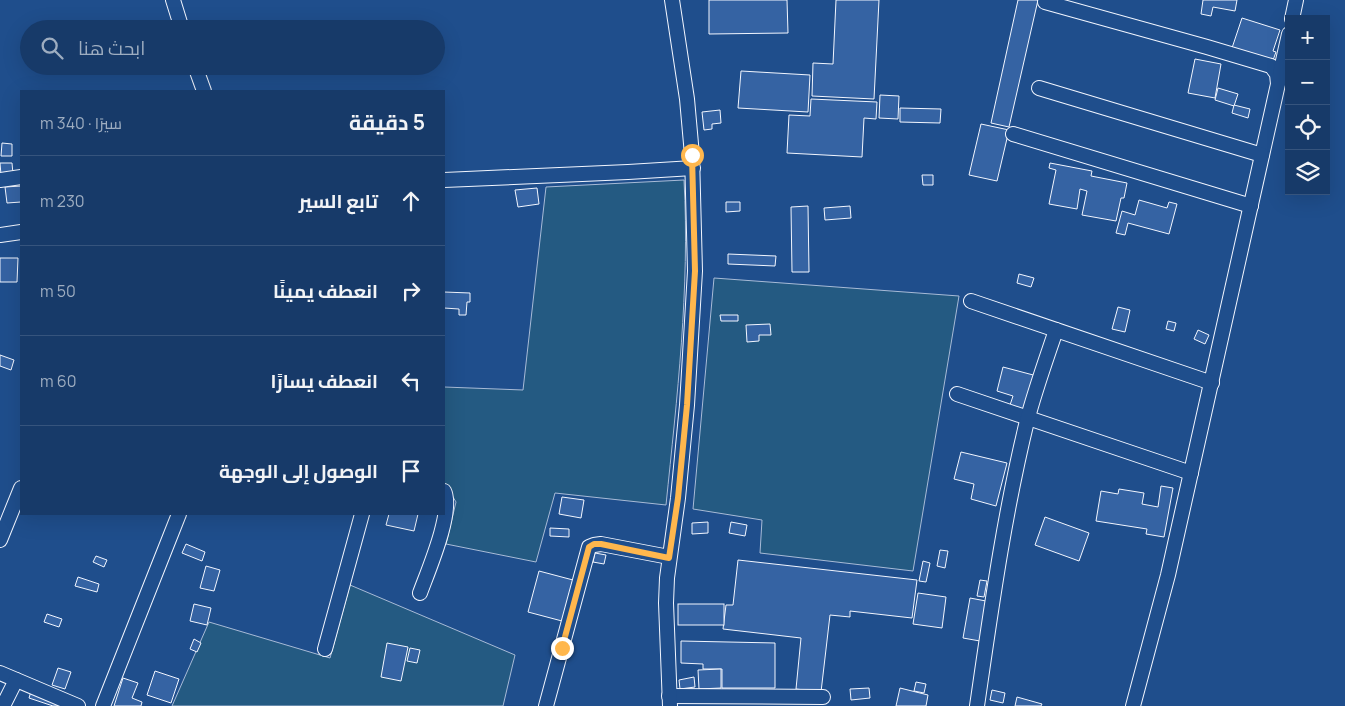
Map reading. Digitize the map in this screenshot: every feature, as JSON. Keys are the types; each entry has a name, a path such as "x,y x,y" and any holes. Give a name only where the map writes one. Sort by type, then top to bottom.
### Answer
{"street":[{"path":"173,0 179,20"},
{"path":"672,0 687,99 693,168 695,271 687,405 678,498 669,558 666,603 670,701 823,697"},
{"path":"1293,15 1296,0"},
{"path":"1045,2 1271,66 1277,74 1278,84"},
{"path":"1133,706 1168,574 1285,52"},
{"path":"198,75 204,90"},
{"path":"1039,88 1262,155"},
{"path":"1013,134 1251,206"},
{"path":"445,180 693,168"},
{"path":"0,180 20,177"},
{"path":"0,235 20,232"},
{"path":"971,301 1212,383"},
{"path":"977,706 1005,522 1028,418 1056,330"},
{"path":"957,394 1191,473"},
{"path":"0,540 20,490"},
{"path":"420,593 436,549 445,515 447,504 445,495"},
{"path":"103,706 180,515"},
{"path":"325,650 362,515"},
{"path":"546,706 589,547 594,544 601,544 669,558"},
{"path":"0,673 78,706"},
{"path":"3,706 16,680"}],"shaded area":[{"path":"684,180 684,302 666,505 555,493 536,562 446,544 456,502 445,484 445,387 523,390 546,187"},
{"path":"714,278 959,296 913,571 760,553 762,520 693,509"},
{"path":"350,585 515,655 503,706 172,706 209,622 330,658"}],"building":[{"path":"709,0 787,0 788,33 709,34"},
{"path":"836,0 879,0 874,99 812,96 813,63 833,64"},
{"path":"1018,0 1038,0 1009,127 991,123"},
{"path":"1203,0 1237,0 1235,11 1213,7 1211,16 1201,14"},
{"path":"1242,18 1280,30 1273,51 1276,52 1272,63 1231,51"},
{"path":"1195,59 1221,64 1215,98 1188,93"},
{"path":"741,71 810,75 808,112 738,108"},
{"path":"1218,88 1238,94 1234,106 1215,100"},
{"path":"880,95 899,96 898,119 879,118"},
{"path":"811,99 877,102 876,119 864,118 862,157 787,153 789,115 810,116"},
{"path":"1234,105 1250,109 1248,118 1232,113"},
{"path":"900,108 941,109 940,123 900,122"},
{"path":"720,110 721,123 712,124 712,129 704,130 702,112"},
{"path":"981,124 1009,130 997,181 969,175"},
{"path":"2,143 12,144 12,156 1,156"},
{"path":"0,163 12,163 13,174 1,175"},
{"path":"1050,163 1092,171 1091,176 1127,183 1124,198 1121,198 1116,221 1082,215 1087,191 1080,189 1077,209 1049,204 1056,170 1049,168"},
{"path":"922,175 933,175 933,185 923,185"},
{"path":"20,186 20,202 7,203 5,187"},
{"path":"537,188 539,204 518,207 515,190"},
{"path":"1139,200 1167,208 1169,202 1177,204 1169,234 1128,223 1125,235 1116,233 1122,211 1135,215"},
{"path":"726,202 740,202 740,211 726,212"},
{"path":"808,206 809,272 792,272 791,207"},
{"path":"850,206 851,218 825,220 824,208"},
{"path":"728,254 776,256 775,266 728,264"},
{"path":"0,258 18,258 17,282 0,282"},
{"path":"1019,274 1034,278 1031,287 1017,283"},
{"path":"445,292 470,293 470,302 467,302 466,315 459,315 459,309 445,308"},
{"path":"1118,307 1130,310 1125,332 1112,329"},
{"path":"720,315 738,315 738,321 721,321"},
{"path":"1168,321 1176,323 1174,331 1166,329"},
{"path":"770,324 771,335 759,335 759,341 747,342 746,325"},
{"path":"1198,330 1209,335 1205,344 1194,339"},
{"path":"0,355 14,360 11,370 0,366"},
{"path":"1003,367 1037,376 1026,413 1009,408 1013,396 997,391"},
{"path":"961,452 1007,463 996,506 971,499 974,484 954,479"},
{"path":"1161,486 1173,488 1164,537 1146,534 1147,529 1096,521 1101,491 1118,494 1119,489 1144,493 1142,504 1158,507"},
{"path":"562,497 584,500 581,518 559,514"},
{"path":"389,515 418,515 414,531 386,525"},
{"path":"1045,517 1089,533 1079,561 1035,545"},
{"path":"708,522 708,533 692,534 692,523"},
{"path":"731,522 747,525 745,536 729,533"},
{"path":"550,528 569,529 569,537 550,536"},
{"path":"186,544 205,552 202,561 182,553"},
{"path":"940,550 948,551 945,568 937,566"},
{"path":"595,553 606,555 604,564 593,562"},
{"path":"96,556 107,560 104,567 93,562"},
{"path":"738,560 917,580 912,618 850,611 850,617 830,615 821,692 796,689 801,638 723,629 726,605 733,605"},
{"path":"923,561 930,563 926,582 919,581"},
{"path":"206,566 220,570 214,591 200,588"},
{"path":"539,571 573,580 562,621 528,612"},
{"path":"78,577 99,584 97,592 75,586"},
{"path":"980,580 987,581 984,597 977,596"},
{"path":"918,593 946,597 942,628 913,624"},
{"path":"970,598 986,601 980,641 963,638"},
{"path":"194,604 211,608 207,625 190,621"},
{"path":"678,604 724,604 724,625 678,625"},
{"path":"47,614 62,619 59,627 44,622"},
{"path":"194,639 201,643 197,652 190,649"},
{"path":"681,641 775,643 775,688 722,688 722,669 703,669 703,664 681,663"},
{"path":"387,643 408,647 401,681 381,677"},
{"path":"410,648 420,650 417,663 407,661"},
{"path":"58,668 71,672 65,689 52,685"},
{"path":"721,669 721,688 699,689 698,670"},
{"path":"155,671 179,679 171,703 147,695"},
{"path":"694,677 695,687 680,689 679,680"},
{"path":"123,678 138,683 132,698 142,702 141,706 114,706"},
{"path":"916,682 926,684 924,693 914,691"},
{"path":"32,688 84,706 53,706 29,698"},
{"path":"869,688 870,698 851,700 850,689"},
{"path":"900,688 928,695 926,706 896,706"},
{"path":"992,690 1005,693 1003,703 990,700"},
{"path":"1017,697 1042,704 1041,706 1015,706"}],"route":[{"path":"562,648 589,547 594,544 601,544 669,558 678,498 687,405 695,271 695,211 692,155"}]}
